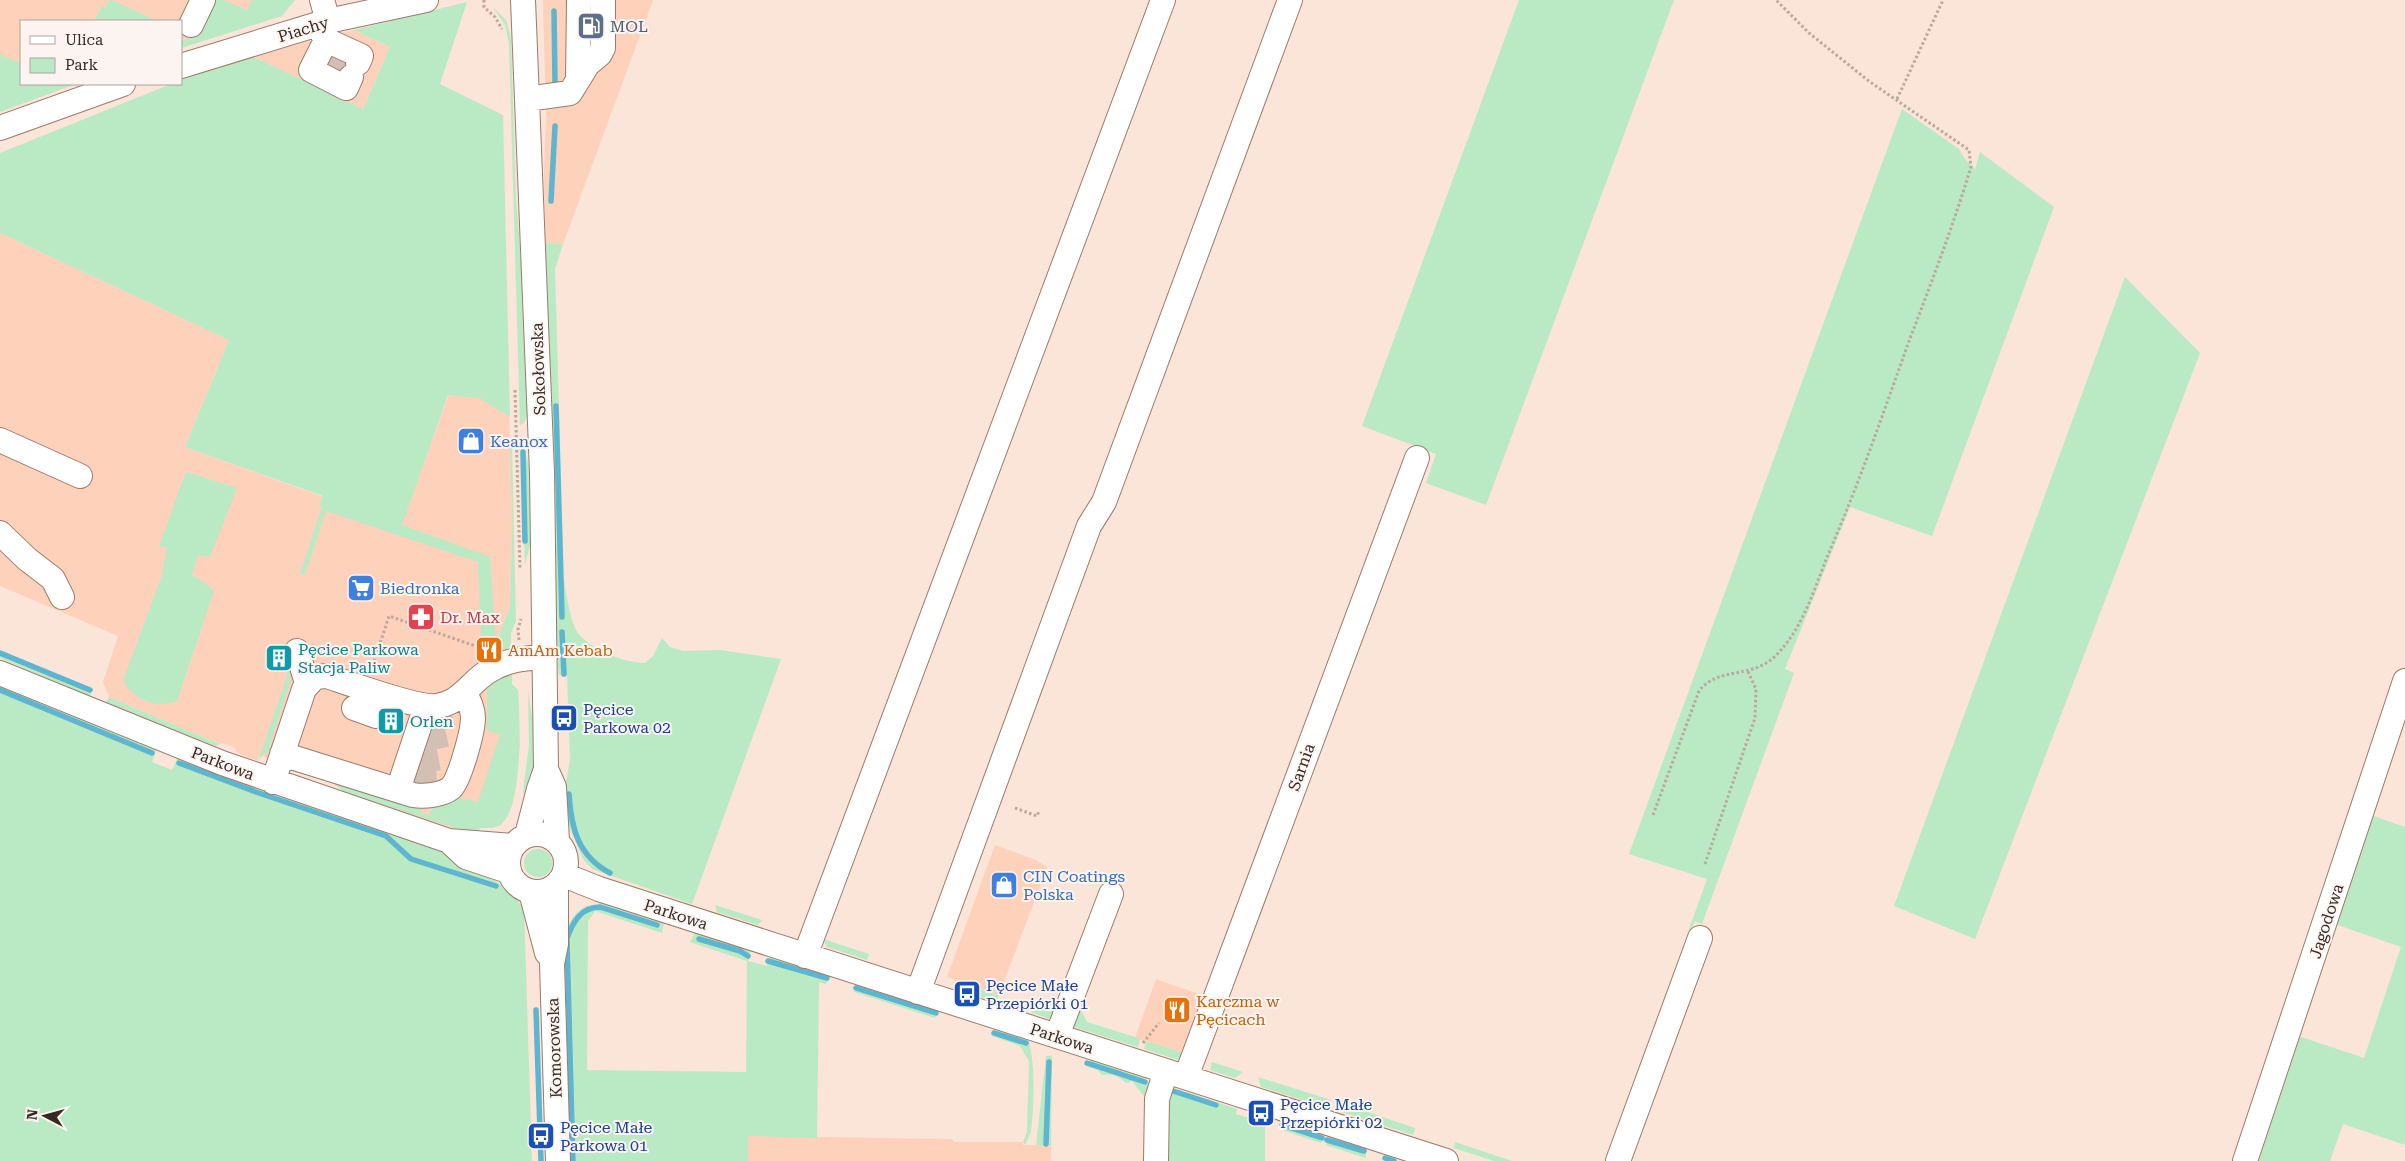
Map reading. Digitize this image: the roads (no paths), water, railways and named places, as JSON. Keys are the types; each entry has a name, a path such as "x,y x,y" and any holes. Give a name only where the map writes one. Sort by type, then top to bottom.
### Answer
{"street":[{"path":"191,25 203,0"},
{"name":"Piachy","path":"182,66 333,49 426,0"},
{"name":"Sokołowska","path":"520,841 546,769 542,473 524,0"},
{"path":"577,84 579,0"},
{"path":"527,100 566,96 577,84 588,64 600,54 602,48 603,0"},
{"path":"805,956 1162,0"},
{"path":"918,992 1089,526 1104,502 1290,0"},
{"path":"0,128 120,85"},
{"path":"0,440 80,476"},
{"name":"Sarnia","path":"1156,1161 1157,1100 1176,1074 1416,458"},
{"path":"0,532 27,559 53,579 60,588 62,596"},
{"path":"297,651 307,683"},
{"path":"464,716 450,703 414,747 413,795 430,795 450,789 452,767 464,716 487,672 517,659 545,657"},
{"name":"Parkowa","path":"0,673 153,736 273,782 449,841 520,841"},
{"path":"273,782 307,683 315,677 323,675 366,688 414,747"},
{"name":"Jagodowa","path":"2245,1161 2405,681"},
{"path":"282,754 414,747"},
{"name":"Sokołowska","path":"546,769 554,786 557,841"},
{"path":"543,834 557,841 566,857 560,880 546,892 531,892 515,884 508,871 507,863 520,841 543,834"},
{"name":"Parkowa","path":"449,841 466,857 508,871"},
{"name":"Parkowa","path":"560,880 598,889 1446,1161"},
{"name":"Komorowska","path":"558,1161 552,964 556,944 560,880"},
{"name":"Komorowska","path":"531,892 544,947 552,964"},
{"path":"1058,1036 1111,894"},
{"path":"1618,1161 1700,938"}],"waterway":[{"path":"554,11 555,83"},
{"path":"551,201 555,126"},
{"path":"556,406 562,617"},
{"path":"523,452 525,541"},
{"path":"562,632 564,674"},
{"path":"0,653 90,690"},
{"path":"0,690 152,753"},
{"path":"179,763 256,792 386,836 411,859 496,886"},
{"path":"569,794 574,829 578,840 590,858 610,873"},
{"path":"573,1161 567,938 579,916 593,908 600,907 657,925"},
{"path":"699,939 740,951 748,956"},
{"path":"768,961 827,978"},
{"path":"856,988 936,1013"},
{"path":"536,1010 541,1161"},
{"path":"994,1033 1026,1043"},
{"path":"1046,1144 1049,1062"},
{"path":"1087,1063 1145,1082"},
{"path":"1173,1091 1216,1105"},
{"path":"1282,1125 1322,1138"},
{"path":"1327,1140 1364,1151"},
{"path":"1385,1158 1394,1161"}],"tunnel":[{"path":"334,69 341,54"},
{"path":"429,721 454,715"},
{"path":"376,716 407,726"},
{"path":"423,740 455,733"},
{"path":"415,763 447,757"},
{"path":"413,781 440,779"}],"place":[{"name":"MOL","path":"591,26"},
{"name":"Keanox","path":"471,441"},
{"name":"Biedronka","path":"361,588"},
{"name":"Dr. Max","path":"421,617"},
{"name":"AmAm Kebab","path":"489,650"},
{"name":"Pęcice Parkowa Stacja Paliw","path":"279,658"},
{"name":"Pęcice Parkowa 02","path":"564,718"},
{"name":"Orlen","path":"391,721"},
{"name":"CIN Coatings Polska","path":"1004,885"},
{"name":"Pęcice Małe Przepiórki 01","path":"967,994"},
{"name":"Karczma w Pęcicach","path":"1177,1010"},
{"name":"Pęcice Małe Przepiórki 02","path":"1261,1113"},
{"name":"Pęcice Małe Parkowa 01","path":"541,1136"}]}
